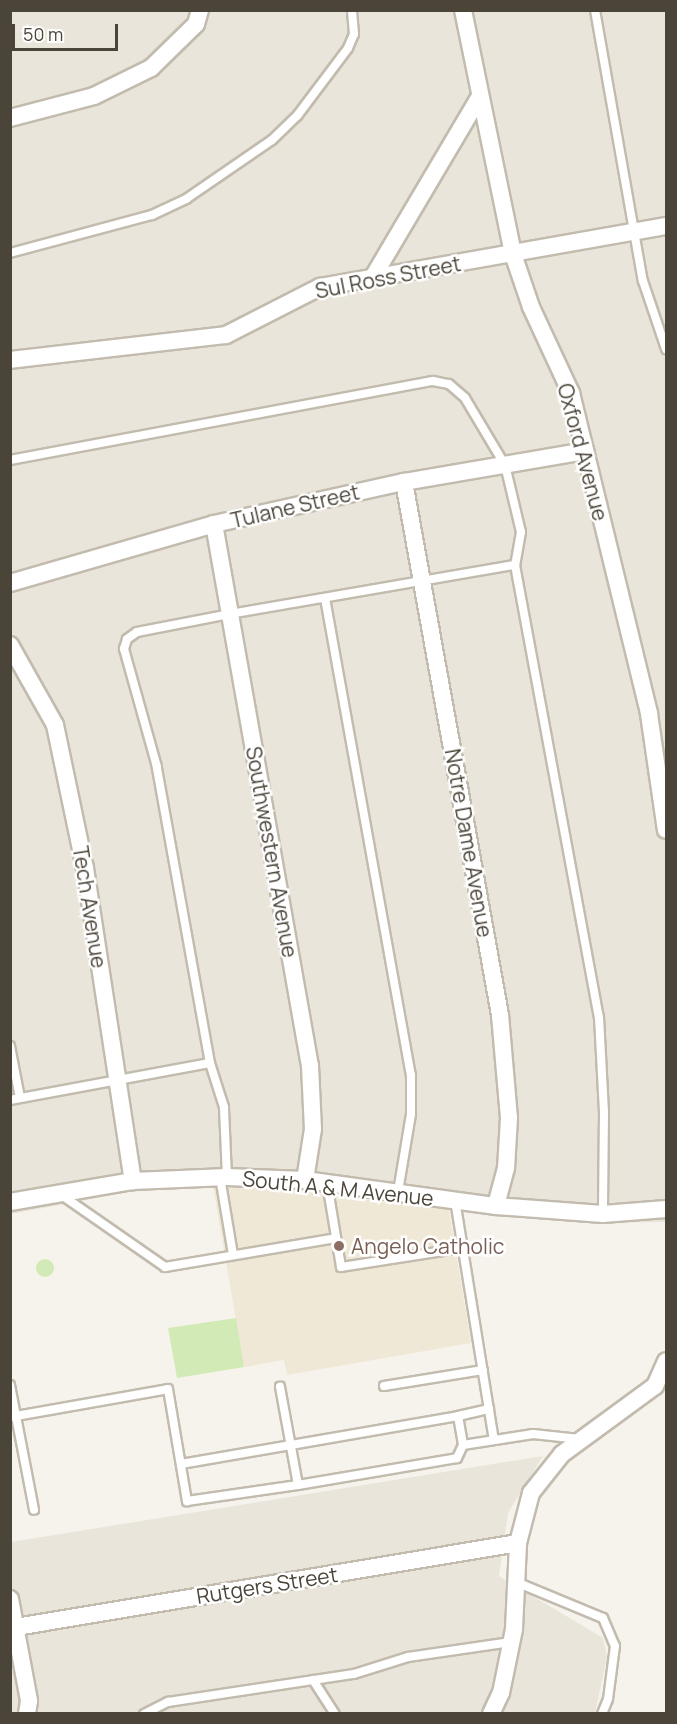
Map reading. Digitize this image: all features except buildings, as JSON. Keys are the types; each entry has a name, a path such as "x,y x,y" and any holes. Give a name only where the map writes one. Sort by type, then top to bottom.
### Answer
{"street":[{"path":"10,118 94,96 151,68 196,24 200,10"},
{"name":"Oxford Avenue","path":"463,10 479,98 513,254 531,306 571,393 649,714 666,831"},
{"path":"373,277 479,98"},
{"name":"Sul Ross Street","path":"10,360 226,335 320,287 666,226"},
{"name":"Tulane Street","path":"10,583 214,524 405,482 585,451"},
{"name":"Notre Dame Avenue","path":"405,482 500,1015 509,1118 506,1168 496,1206"},
{"name":"Southwestern Avenue","path":"214,524 310,1066 313,1129 305,1180"},
{"name":"Tech Avenue","path":"10,645 55,725 85,868 133,1181"},
{"name":"South A & M Avenue","path":"10,1202 133,1181 224,1177 305,1180 496,1206 603,1214 666,1209"},
{"path":"491,1713 501,1693 511,1642 518,1543 531,1493 562,1454 655,1386 666,1361"},
{"name":"Rutgers Street","path":"16,1627 518,1543"},
{"path":"10,1599 29,1701 27,1713"}],"lane":[{"path":"10,253 152,215 186,199 272,140 297,116 348,48 354,34 352,10"},
{"path":"595,10 643,281 666,349"},
{"path":"10,460 432,381 449,384 465,398 505,465 520,532 515,565 599,1017 604,1102 603,1214"},
{"path":"233,1255 224,1177 224,1107 210,1063 157,767 124,649 127,639 137,632 230,614 515,565"},
{"path":"325,598 411,1075 411,1114 398,1192"},
{"path":"10,1046 20,1098"},
{"path":"10,1100 210,1063"},
{"path":"327,1183 341,1267 462,1248"},
{"path":"60,1194 165,1268 336,1238"},
{"path":"454,1200 494,1440"},
{"path":"384,1386 483,1370"},
{"path":"10,1385 13,1417 34,1510"},
{"path":"280,1387 298,1485"},
{"path":"13,1417 168,1389 188,1502 457,1458 463,1445 458,1416"},
{"path":"181,1464 489,1409"},
{"path":"463,1445 533,1434 580,1439"},
{"path":"516,1582 603,1618 615,1646 608,1699 602,1713"},
{"path":"144,1713 168,1702 354,1674 408,1657 511,1642"},
{"path":"313,1680 335,1713"}],"shaded area":[{"path":"11,11 666,11 666,1222 592,1223 275,1188 213,1186 134,1191 11,1214"},
{"name":"Angelo Catholic","path":"213,1186 275,1188 449,1210 471,1343 287,1375 284,1360 244,1367"},
{"path":"543,1456 508,1513 499,1576 603,1638 607,1657 595,1713 11,1714 11,1542"}],"green space":[{"path":"45,1259 51,1262 54,1268 51,1274 45,1277 39,1274 36,1268 39,1262"},
{"path":"236,1318 244,1367 177,1378 168,1328"}],"place":[{"name":"Angelo Catholic","path":"339,1246"}]}
